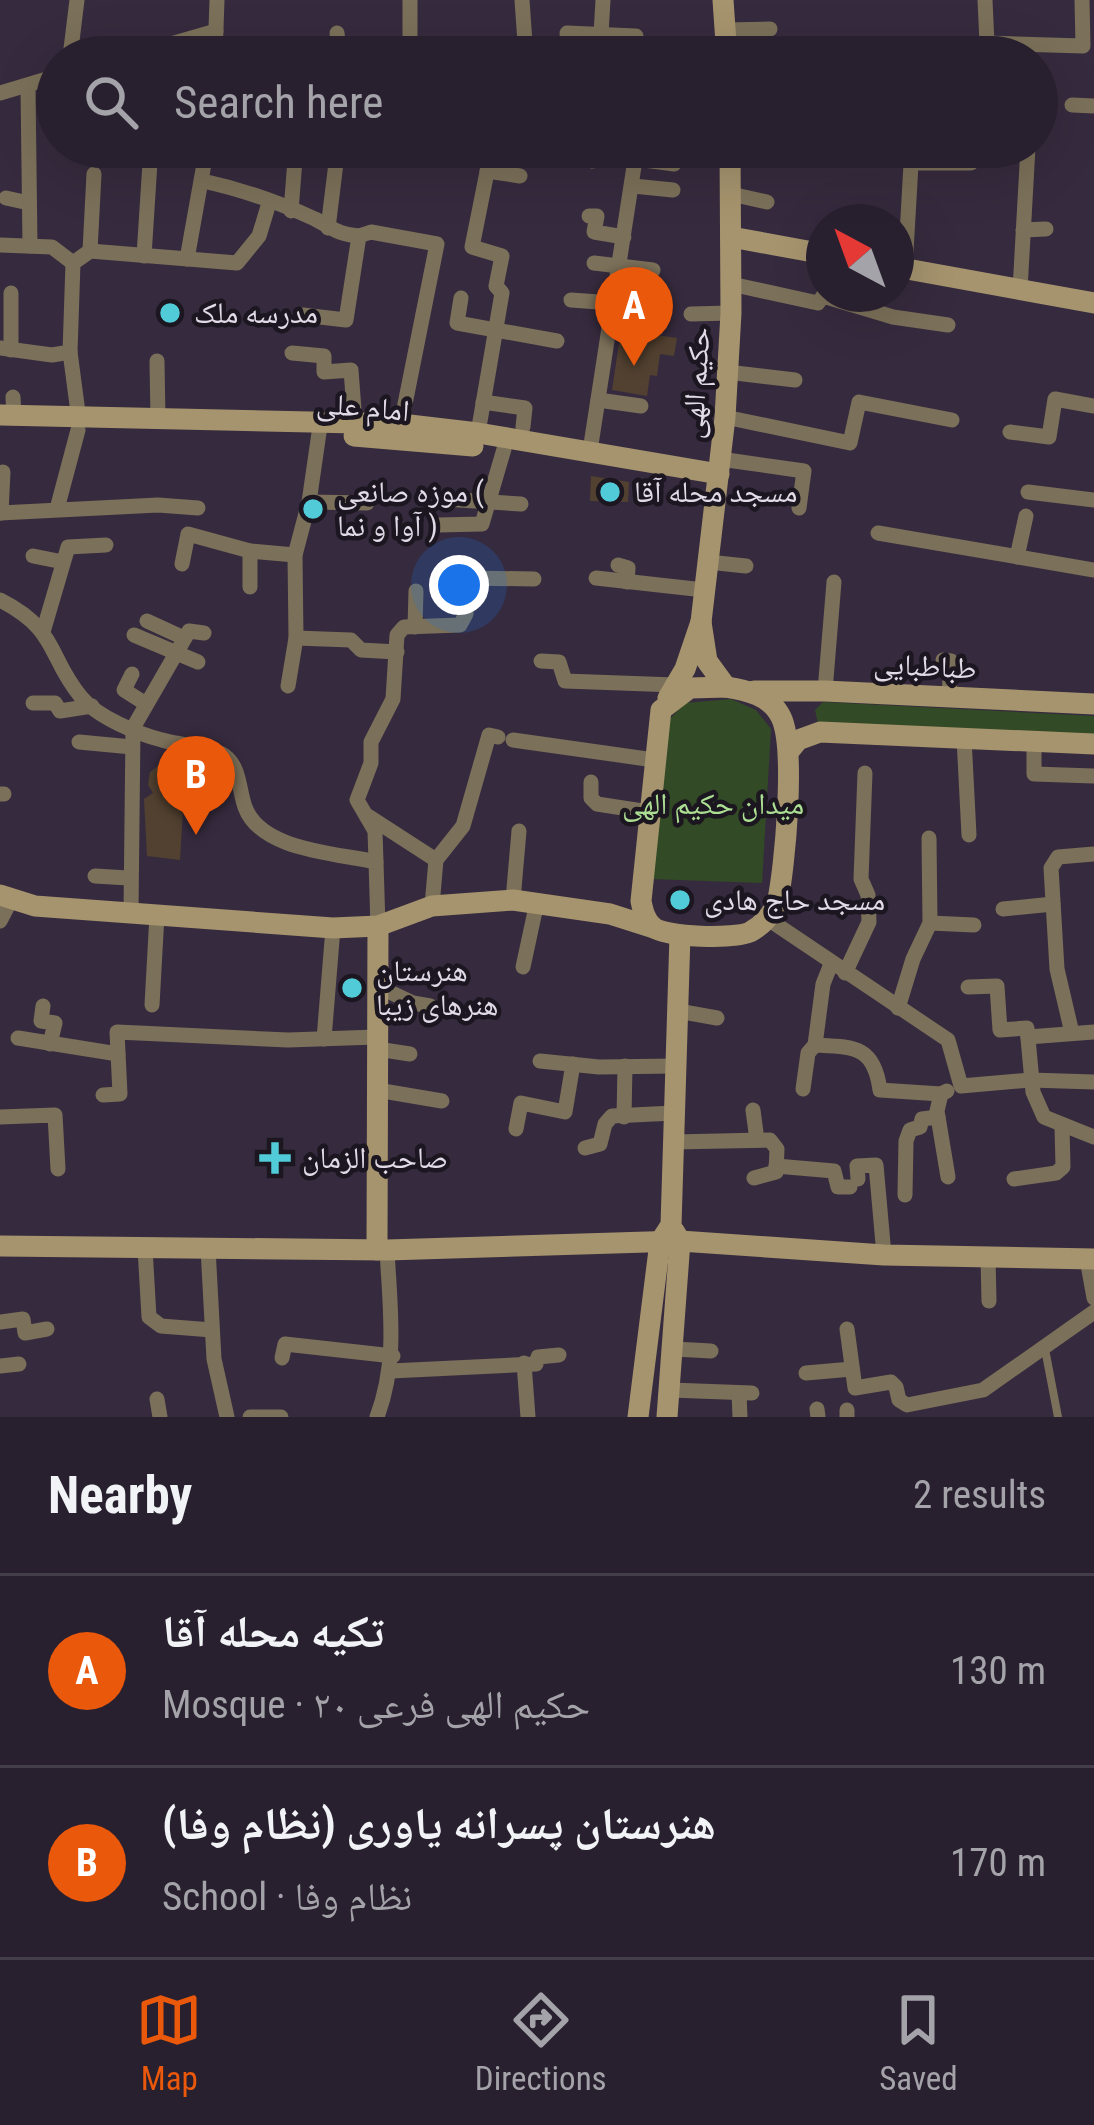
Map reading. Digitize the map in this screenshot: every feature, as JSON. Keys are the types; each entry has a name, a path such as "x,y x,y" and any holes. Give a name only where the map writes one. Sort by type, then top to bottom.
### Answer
{"main road":[{"path":"723,0 725,36"},
{"name":"حکیم الهی","path":"700,622 728,372 730,168"},
{"path":"731,238 806,251"},
{"path":"914,270 1094,303"},
{"path":"78,425 122,412 401,424 719,473"},
{"name":"امام علی","path":"7,413 78,425 319,433 719,473"},
{"path":"654,928 644,916 641,901 661,710 700,622"},
{"path":"700,622 707,662 726,687"},
{"path":"6,896 35,906 333,928 378,926 433,906 513,900 610,914 680,934 739,936 767,919 781,885 788,751 781,716 754,692 726,687 690,688 661,710"},
{"path":"820,732 809,720 809,703 822,690"},
{"name":"طباطبایی","path":"754,692 822,690 1094,704"},
{"path":"788,751 798,740 820,732 1094,744"},
{"path":"378,926 382,1250"},
{"path":"667,1417 680,934"},
{"path":"0,1246 382,1250 670,1236 884,1255 1091,1259"},
{"path":"638,1417 666,1338"}],"street":[{"path":"73,36 77,0"},
{"path":"216,36 218,0"},
{"path":"410,0 410,36"},
{"path":"522,0 525,36"},
{"path":"601,34 603,0"},
{"path":"986,0 987,36"},
{"path":"1058,45 1083,46 1082,0"},
{"path":"725,30 770,29"},
{"path":"199,36 216,31"},
{"path":"337,32 337,36"},
{"path":"567,36 636,36"},
{"path":"0,94 36,85"},
{"path":"28,88 30,246"},
{"path":"1072,105 1094,106"},
{"path":"144,256 150,168"},
{"path":"187,259 205,168"},
{"path":"291,211 294,168"},
{"path":"328,228 335,168"},
{"path":"478,433 479,390 502,293 496,286 502,256 472,247 488,168"},
{"path":"590,451 635,168"},
{"path":"907,204 910,168"},
{"path":"1020,290 1027,168"},
{"path":"487,171 520,176"},
{"path":"90,251 94,174"},
{"path":"203,181 236,188 340,235 371,232 437,244 401,424"},
{"path":"633,186 673,190"},
{"path":"730,194 767,202"},
{"path":"6,198 29,203"},
{"path":"73,263 90,251 237,263 259,236 269,203"},
{"path":"589,216 597,216 594,232 624,237"},
{"path":"1023,230 1046,229"},
{"path":"303,315 346,320 359,236"},
{"path":"0,244 52,247 73,263"},
{"path":"57,509 78,425 70,352 73,263"},
{"path":"594,263 653,270"},
{"path":"731,284 818,303 823,296 893,316 948,325"},
{"path":"11,293 5,349 52,355 70,352"},
{"path":"461,298 457,323 557,341"},
{"path":"571,300 613,303"},
{"path":"691,314 731,313"},
{"path":"292,352 324,356 324,371 351,370 355,423"},
{"path":"157,361 168,414"},
{"path":"728,372 795,380"},
{"path":"479,390 525,408 523,428"},
{"path":"1010,432 1048,437 1055,399 1094,406"},
{"path":"598,400 641,406"},
{"path":"725,417 850,443 859,402 952,420"},
{"path":"288,686 296,638 295,555 319,433"},
{"path":"438,525 482,524 504,449"},
{"path":"719,473 804,471 799,508"},
{"path":"3,472 0,513 198,508"},
{"path":"1028,492 1094,500"},
{"path":"444,500 521,504"},
{"path":"309,502 368,503"},
{"path":"1017,557 1026,516"},
{"path":"878,533 1094,571"},
{"path":"182,564 188,534 250,551 295,555"},
{"path":"43,632 68,547 106,545"},
{"path":"250,551 250,587"},
{"path":"33,556 63,562"},
{"path":"708,562 746,566"},
{"path":"618,565 628,568 627,582"},
{"path":"378,926 375,831 358,800 355,783 371,763 371,742 393,699 397,634 404,627 460,625 466,614 467,578 534,579"},
{"path":"596,578 704,590"},
{"path":"822,690 834,582"},
{"path":"416,590 416,627"},
{"path":"0,600 33,620 81,698 92,706 158,739 219,753 230,760 246,812 277,839 376,862"},
{"path":"147,621 184,638"},
{"path":"131,913 133,728 188,631 204,633"},
{"path":"134,635 198,662"},
{"path":"296,638 351,640 361,650 397,652"},
{"path":"943,660 951,661 949,697"},
{"path":"541,662 560,662 565,681 675,685"},
{"path":"132,674 124,690 146,704"},
{"path":"33,703 55,703 61,711 92,706"},
{"path":"433,906 436,860 463,826 489,735 654,760"},
{"path":"964,738 969,835"},
{"path":"1034,741 1034,774 1094,776"},
{"path":"79,742 132,747"},
{"path":"815,1045 810,1015 869,922 868,895 860,879 865,772"},
{"path":"592,782 591,798 597,804 649,812"},
{"path":"366,815 436,860"},
{"path":"513,900 519,831"},
{"path":"898,1008 930,923 929,838"},
{"path":"1072,1033 1057,969 1051,868 1058,857 1094,854"},
{"path":"95,875 128,878"},
{"path":"0,921 6,896"},
{"path":"523,967 537,902"},
{"path":"1003,909 1053,904"},
{"path":"152,1004 157,915"},
{"path":"767,919 947,1040 961,1086"},
{"path":"930,923 974,925"},
{"path":"324,1039 333,928"},
{"path":"377,986 430,1006"},
{"path":"968,987 997,986 1000,1030 1027,1028 1030,1080 1044,1118 1094,1137"},
{"path":"44,1006 40,1021 55,1023 50,1044"},
{"path":"678,1011 717,1018"},
{"path":"1028,1036 1094,1031"},
{"path":"103,1095 120,1094 118,1032 324,1039 377,1043 410,1054"},
{"path":"18,1038 118,1054"},
{"path":"803,1089 808,1053 815,1045"},
{"path":"815,1045 846,1046 868,1055 877,1066 880,1090 941,1094 961,1086 1030,1080 1094,1082"},
{"path":"540,1061 676,1066"},
{"path":"516,1130 521,1103 565,1112 573,1064"},
{"path":"624,1117 625,1066"},
{"path":"377,1090 442,1101"},
{"path":"941,1094 938,1117 948,1177"},
{"path":"753,1110 757,1140"},
{"path":"585,1148 600,1144 611,1116 674,1113"},
{"path":"0,1117 55,1115 58,1169"},
{"path":"905,1196 910,1130 920,1127 922,1119 938,1117"},
{"path":"1014,1179 1056,1173 1063,1167 1062,1126"},
{"path":"674,1142 770,1140 777,1149 776,1172 754,1178"},
{"path":"776,1166 834,1171 838,1187 854,1183 857,1166 876,1165 884,1255"},
{"path":"145,1248 149,1317 161,1326 212,1330"},
{"path":"208,1248 212,1330 227,1417"},
{"path":"377,1417 392,1364 382,1250"},
{"path":"988,1257 989,1301"},
{"path":"1091,1259 1094,1298"},
{"path":"847,1329 854,1388 891,1382 899,1400 919,1410 983,1390 1094,1312"},
{"path":"0,1322 23,1319 25,1333 47,1329"},
{"path":"666,1338 711,1351"},
{"path":"282,1358 285,1344 392,1364 536,1364 538,1357 560,1355"},
{"path":"524,1363 528,1417"},
{"path":"0,1366 19,1364"},
{"path":"806,1373 852,1369"},
{"path":"670,1390 746,1393 740,1417"},
{"path":"250,1417 281,1417"}],"lane":[{"path":"1045,1348 1058,1417"}],"green space":[{"name":"میدان حکیم الهی","path":"731,699 756,710 771,729 762,883 651,879 665,724 685,703"},
{"path":"823,702 1094,716 1094,736 818,724 815,710"}],"building":[{"path":"621,330 677,338 674,356 660,354 657,376 650,375 647,396 612,390"},
{"name":"مسجد محله آقا","path":"591,476 629,482 628,502 590,501"},
{"path":"162,763 183,770 184,763 209,765 205,801 191,800 183,809 180,860 147,856 144,799 153,793 148,785 150,772"}],"place":[{"name":"مدرسه ملک","path":"170,313"},
{"name":"تکیه محله آقا","path":"634,366"},
{"name":"مسجد محله آقا","path":"610,492"},
{"name":"موزه صانعی ( آوا و نما )","path":"313,509"},
{"name":"هنرستان پسرانه یاوری (نظام وفا)","path":"196,835"},
{"name":"مسجد حاج هادی","path":"680,900"},
{"name":"هنرستان هنرهای زیبا","path":"352,988"},
{"name":"صاحب الزمان","path":"275,1158"}]}
